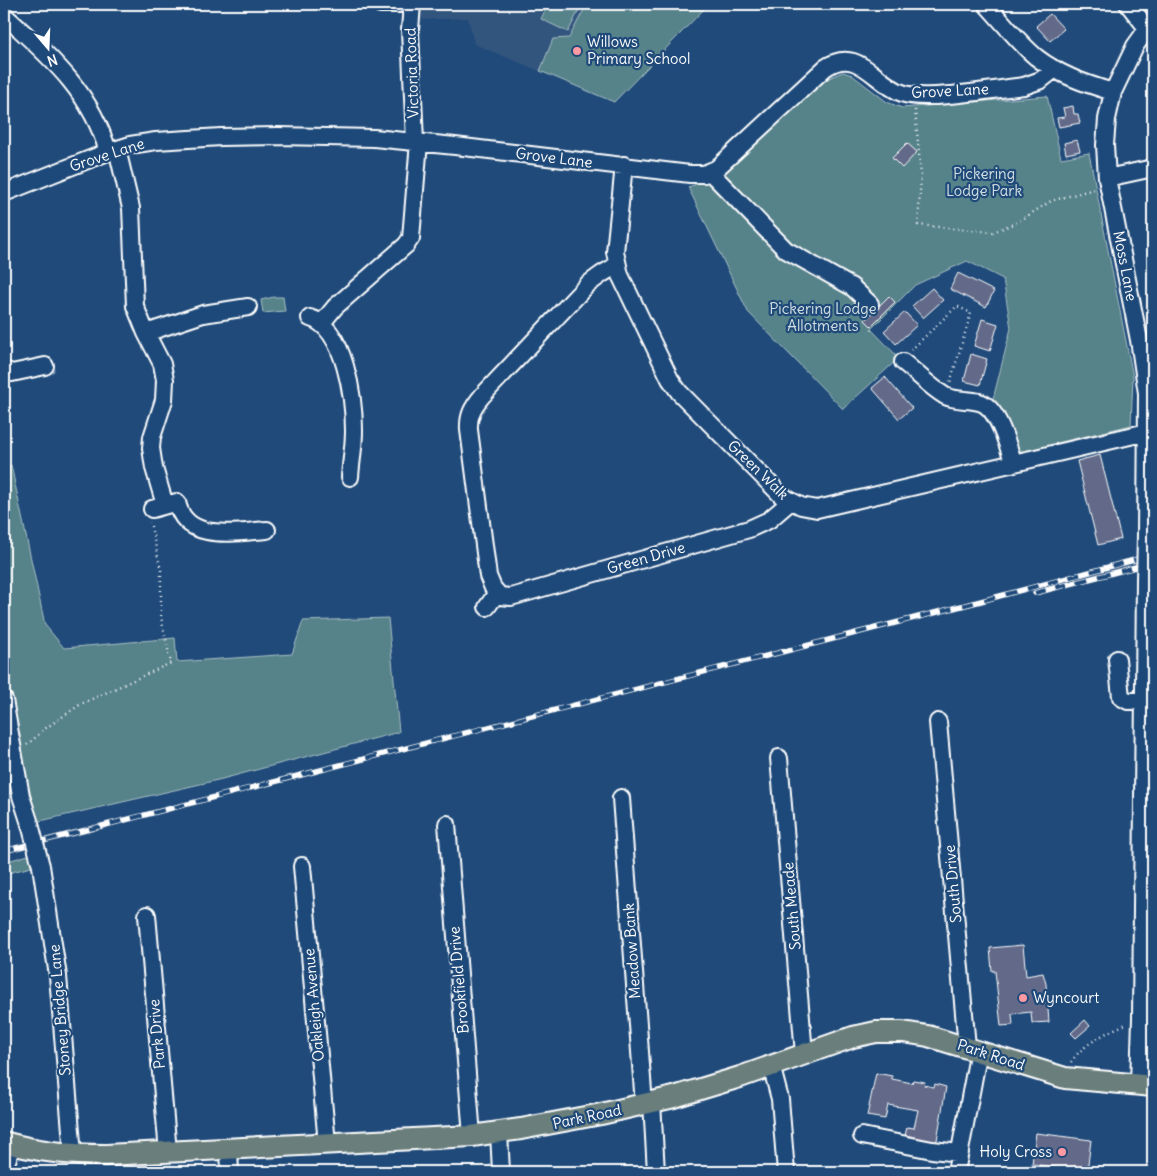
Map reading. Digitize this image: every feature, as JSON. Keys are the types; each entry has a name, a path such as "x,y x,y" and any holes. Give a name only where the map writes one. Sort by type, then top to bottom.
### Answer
{"main road":[{"name":"Park Road","path":"8,1143 42,1151 75,1155 229,1150 472,1136 554,1124 648,1104 722,1083 853,1037 890,1031 921,1034 1065,1078 1146,1085"}],"street":[{"path":"380,4 398,4"},
{"name":"Victoria Road","path":"350,477 354,432 349,386 336,342 330,332 316,321 335,307 406,245 411,238 417,142 410,30 412,4"},
{"path":"986,4 1028,49 1044,63 1081,82 1113,92"},
{"name":"Moss Lane","path":"1128,4 1150,24 1132,52 1113,92 1105,131 1108,181 1143,364 1150,432 1145,580 1148,700 1141,1018 1146,1085"},
{"path":"4,15 55,62 81,94 112,151 131,208 133,298 136,312 162,364 165,380 164,400 152,437 151,448 154,468 165,505 179,511 185,520 207,532 267,530"},
{"name":"Grove Lane","path":"4,193 112,151 156,140 230,137 335,136 417,142 690,174 704,174 722,164 825,68 837,61 854,62 895,90 914,96 1031,84 1041,80 1055,69"},
{"name":"Green Walk","path":"624,165 614,252 617,265 673,384 767,481 790,502 817,509 1150,432"},
{"path":"1108,181 1153,168"},
{"path":"710,172 786,250 852,287 870,304"},
{"path":"487,607 496,593 488,576 464,411 482,396 587,285 617,265"},
{"path":"146,333 202,314 240,313"},
{"path":"903,362 946,396 981,402 988,406 1000,427 1014,464"},
{"path":"4,370 12,373 36,365"},
{"name":"Green Drive","path":"496,593 500,596 511,597 749,529 769,520 790,502"},
{"path":"1117,659 1121,697 1128,701 1148,700"},
{"name":"Stoney Bridge Lane","path":"4,700 21,796 30,824 46,891 58,976 72,1143 75,1155"},
{"name":"South Drive","path":"938,722 973,1049 956,1172"},
{"name":"South Meade","path":"779,758 804,1054"},
{"name":"Meadow Bank","path":"621,798 648,1104 656,1172"},
{"name":"Brookfield Drive","path":"447,824 472,1136"},
{"name":"Oakleigh Avenue","path":"302,866 326,1144"},
{"name":"Park Drive","path":"147,915 168,1152"},
{"path":"771,1065 778,1086 782,1113 786,1172"},
{"path":"499,1132 501,1172"},
{"path":"862,1136 932,1150 960,1153"},
{"path":"4,1170 8,1143"},
{"path":"229,1150 230,1172"}],"path":[{"path":"914,96 921,175 918,226 993,232 1016,222 1051,201 1108,181"},
{"path":"903,362 901,359 957,306 971,313 946,396"},
{"path":"14,757 46,728 81,704 171,663 161,617 161,570 149,518 165,505"},
{"path":"1065,1078 1072,1060 1086,1048 1118,1028 1141,1018"}],"shaded area":[{"name":"Willows Primary School","path":"420,4 709,4 614,102 474,44 468,18 420,20"}],"green space":[{"path":"548,4 582,4 568,32 541,19"},
{"name":"Willows Primary School","path":"587,4 709,4 614,102 540,71 553,39 569,38"},
{"name":"Pickering Lodge Park","path":"843,72 852,75 887,102 902,108 1047,96 1061,158 1089,153 1133,377 1131,425 1024,451 1017,449 992,403 1011,328 1003,279 967,261 915,285 871,329 899,358 843,409 748,312 688,187 723,175 823,82"},
{"path":"283,297 285,311 263,313 261,300"},
{"path":"11,465 45,625 64,648 175,638 177,662 292,654 303,621 388,618 399,732 222,779 36,822 18,750 4,680 4,467"},
{"path":"4,802 11,830 4,832"},
{"path":"32,854 35,866 4,874 4,862"}],"building":[{"path":"1050,14 1064,29 1050,41 1036,26"},
{"path":"1073,106 1074,114 1078,114 1080,123 1059,127 1057,118 1065,117 1063,108"},
{"path":"1077,140 1080,151 1066,154 1064,143"},
{"path":"907,143 917,152 902,168 892,158"},
{"path":"958,273 994,291 986,307 950,289"},
{"path":"932,288 943,300 923,318 912,306"},
{"path":"889,296 895,302 871,326 865,320"},
{"path":"905,312 917,325 896,344 884,331"},
{"path":"982,319 998,324 990,351 974,346"},
{"path":"971,354 987,359 980,385 964,381"},
{"path":"885,377 912,408 899,419 872,388"},
{"path":"1100,455 1121,539 1098,545 1077,461"},
{"name":"Wyncourt","path":"1023,945 1026,976 1043,973 1046,984 1049,1022 1032,1023 1031,1012 1012,1014 1013,1025 1001,1026 995,971 992,971 990,948"},
{"path":"1085,1020 1090,1026 1076,1038 1071,1033"},
{"path":"876,1073 912,1083 913,1080 925,1082 924,1085 934,1087 935,1084 946,1087 936,1146 904,1140 907,1127 914,1128 918,1110 888,1105 885,1119 867,1116"},
{"name":"Holy Cross","path":"1036,1133 1091,1140 1087,1172 1059,1172 1060,1168 1032,1164"}],"railway":[{"path":"4,851 981,601 1153,555"},
{"path":"1035,593 1151,563"}],"place":[{"name":"Willows Primary School","path":"577,51"},
{"name":"Wyncourt","path":"1023,998"},
{"name":"Holy Cross","path":"1062,1152"}],"park label":[{"name":"Pickering Lodge Allotments","path":"823,318"}]}
